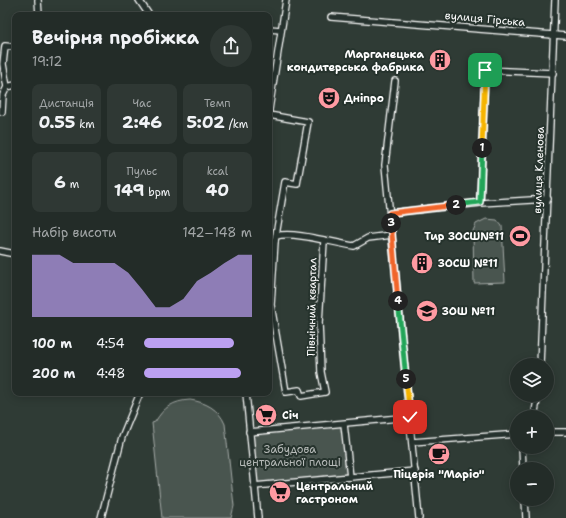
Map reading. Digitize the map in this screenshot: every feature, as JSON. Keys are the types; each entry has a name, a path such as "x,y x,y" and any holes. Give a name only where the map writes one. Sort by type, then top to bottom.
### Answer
{"street":[{"path":"38,0 39,12"},
{"path":"139,0 147,12"},
{"path":"272,90 286,0"},
{"name":"вулиця Кленова","path":"540,358 555,0"},
{"name":"вулиця Гірська","path":"330,17 566,36"},
{"path":"272,29 281,30"},
{"path":"2,112 3,95 7,87 3,64 5,46 12,47"},
{"path":"480,202 485,70 553,73"},
{"path":"395,81 385,165 419,518"},
{"path":"7,87 12,86"},
{"name":"Північний квартал","path":"272,116 308,122 297,184 285,182 273,239 272,272"},
{"path":"390,213 480,202 548,199"},
{"path":"273,239 284,234 296,235 354,246 368,238 392,235"},
{"name":"Північний квартал","path":"272,312 286,392 299,390 300,396 325,392 322,372 319,323 324,241"},
{"path":"0,251 12,253"},
{"path":"101,518 122,437 139,396"},
{"path":"246,396 258,518"},
{"path":"249,432 410,417"},
{"path":"344,424 350,477"},
{"path":"554,432 566,432"},
{"path":"412,442 510,435"},
{"path":"254,486 415,471"},
{"path":"525,506 526,518"}],"green space":[{"path":"486,219 497,220 502,226 505,282 474,283 473,231 476,224"},
{"path":"190,400 201,402 211,407 219,414 225,424 234,506 231,518 162,518 152,423 155,422 162,412 174,403"},
{"name":"Забудова центральної площі","path":"343,426 347,474 256,483 253,434"}],"place":[{"name":"Марганецька кондитерська фабрика","path":"440,60"},
{"name":"Дніпро","path":"329,98"},
{"name":"Тир ЗОСШ№11","path":"520,236"},
{"name":"ЗОСШ №11","path":"422,263"},
{"name":"ЗОШ №11","path":"427,311"},
{"name":"Січ","path":"266,415"},
{"name":"Піцерія \"Маріо\"","path":"439,454"},
{"name":"Центральний гастроном","path":"280,492"}],"route":[{"path":"410,417 390,213 480,202 485,70"}]}
